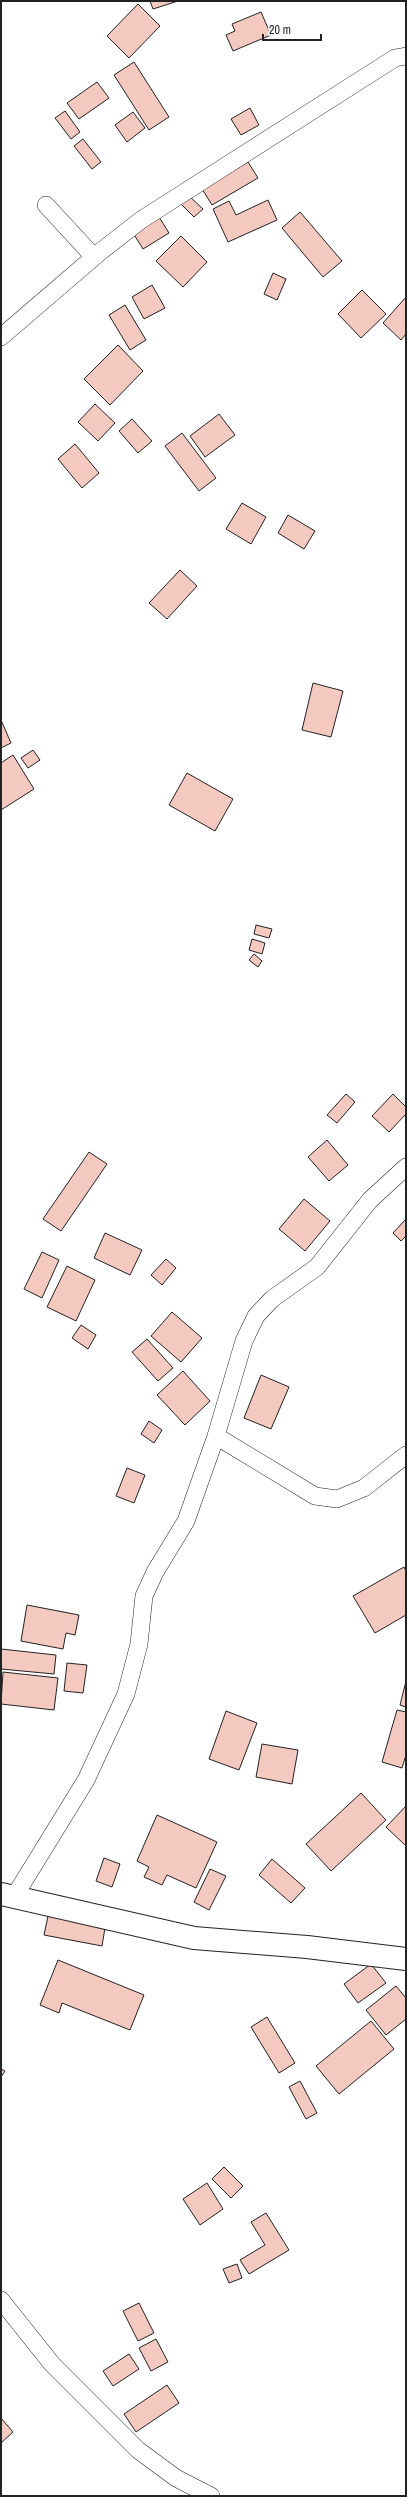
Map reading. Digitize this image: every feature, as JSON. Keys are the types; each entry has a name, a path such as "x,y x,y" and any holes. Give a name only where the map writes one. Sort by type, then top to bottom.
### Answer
{"street":[{"path":"1,337 94,257 141,220 293,125 319,105 395,58 406,56"},
{"path":"46,205 94,257"},
{"path":"406,1167 370,1200 317,1267 272,1299 256,1316 244,1341 216,1436 186,1521 155,1572 144,1596 139,1644 126,1694 86,1780 8,1895 194,1938 307,1947 406,1959"},
{"path":"216,1436 315,1496 337,1499 364,1488 406,1454"},
{"path":"1,2300 52,2364 138,2450 176,2478 211,2496"}],"building":[{"path":"150,1 178,1 153,9"},
{"path":"138,4 160,26 129,58 107,36"},
{"path":"261,12 271,35 233,51 226,35 235,31 232,24"},
{"path":"134,62 169,117 149,130 114,75"},
{"path":"97,82 109,98 79,119 67,103"},
{"path":"250,108 259,125 241,135 231,119"},
{"path":"65,111 80,132 71,139 55,118"},
{"path":"133,112 145,128 127,142 115,125"},
{"path":"83,139 101,162 92,169 74,146"},
{"path":"248,162 258,178 212,205 202,189"},
{"path":"188,195 203,209 194,217 180,203"},
{"path":"268,200 277,220 228,242 213,209 229,201 236,215"},
{"path":"300,212 342,261 323,277 282,228"},
{"path":"159,217 169,233 143,249 133,233"},
{"path":"181,236 207,262 183,287 156,261"},
{"path":"273,273 286,279 277,300 264,294"},
{"path":"152,285 165,308 144,319 132,297"},
{"path":"362,290 386,314 361,338 338,314"},
{"path":"406,297 406,334 401,340 383,323"},
{"path":"125,305 146,340 130,350 109,315"},
{"path":"118,345 143,371 110,405 84,379"},
{"path":"95,404 115,423 98,441 78,422"},
{"path":"219,414 235,435 205,457 190,436"},
{"path":"132,419 152,441 138,453 119,431"},
{"path":"182,433 216,478 199,491 165,446"},
{"path":"75,444 99,473 82,488 58,459"},
{"path":"242,503 266,517 251,544 226,529"},
{"path":"288,515 315,531 304,549 278,533"},
{"path":"180,570 197,586 167,619 149,603"},
{"path":"313,683 343,691 331,737 302,730"},
{"path":"1,720 11,743 1,748"},
{"path":"33,750 40,760 28,768 21,758"},
{"path":"13,755 34,789 1,810 1,763"},
{"path":"187,773 233,799 215,831 169,805"},
{"path":"256,925 272,929 269,938 254,934"},
{"path":"252,939 265,943 262,954 249,950"},
{"path":"254,954 262,961 258,967 249,960"},
{"path":"346,1094 355,1102 337,1123 327,1115"},
{"path":"393,1094 406,1107 406,1114 389,1132 372,1116"},
{"path":"327,1140 348,1165 329,1181 308,1157"},
{"path":"89,1152 107,1164 61,1231 43,1219"},
{"path":"304,1199 330,1221 305,1251 279,1229"},
{"path":"406,1219 406,1236 401,1241 393,1233"},
{"path":"105,1233 142,1250 130,1275 94,1258"},
{"path":"42,1252 59,1260 42,1298 24,1289"},
{"path":"166,1259 176,1268 162,1285 151,1275"},
{"path":"67,1266 95,1280 76,1321 47,1307"},
{"path":"172,1312 202,1338 181,1362 151,1336"},
{"path":"81,1325 96,1335 88,1349 72,1338"},
{"path":"147,1339 173,1368 158,1381 132,1352"},
{"path":"183,1371 210,1401 185,1425 157,1395"},
{"path":"261,1375 289,1387 271,1429 244,1418"},
{"path":"149,1421 162,1430 154,1443 141,1434"},
{"path":"127,1468 145,1475 134,1503 116,1496"},
{"path":"404,1567 406,1571 406,1615 375,1633 353,1596"},
{"path":"27,1605 79,1615 75,1635 66,1633 63,1649 21,1641"},
{"path":"1,1649 56,1655 54,1674 1,1669"},
{"path":"67,1663 87,1665 83,1693 64,1691"},
{"path":"3,1672 58,1678 54,1710 1,1704"},
{"path":"406,1681 406,1707 400,1705"},
{"path":"397,1710 406,1712 406,1755 402,1768 382,1762"},
{"path":"226,1711 257,1723 239,1770 209,1759"},
{"path":"262,1744 298,1750 292,1784 256,1777"},
{"path":"361,1793 386,1820 331,1871 306,1844"},
{"path":"406,1806 406,1846 386,1827"},
{"path":"157,1815 217,1842 196,1888 167,1875 162,1885 144,1877 149,1867 137,1861"},
{"path":"104,1858 120,1864 112,1887 96,1881"},
{"path":"272,1859 305,1888 291,1903 259,1875"},
{"path":"210,1869 226,1876 209,1910 194,1902"},
{"path":"48,1916 105,1928 102,1946 44,1935"},
{"path":"58,1960 144,1995 130,2030 62,2003 59,2013 40,2005"},
{"path":"371,1964 386,1983 358,2003 344,1984"},
{"path":"396,1986 406,1998 406,2019 386,2035 366,2010"},
{"path":"267,2017 295,2063 279,2073 251,2027"},
{"path":"371,2021 394,2049 339,2094 316,2066"},
{"path":"1,2069 5,2071 1,2077"},
{"path":"300,2081 317,2113 306,2119 289,2087"},
{"path":"224,2167 243,2186 231,2198 212,2179"},
{"path":"207,2183 223,2209 200,2225 183,2199"},
{"path":"266,2213 289,2250 249,2274 240,2260 265,2245 251,2222"},
{"path":"237,2264 242,2278 229,2283 223,2269"},
{"path":"139,2303 154,2333 138,2341 123,2311"},
{"path":"156,2339 168,2362 151,2371 139,2348"},
{"path":"129,2354 139,2369 113,2386 103,2371"},
{"path":"167,2385 179,2403 136,2432 124,2414"},
{"path":"1,2418 13,2432 1,2443"}]}
